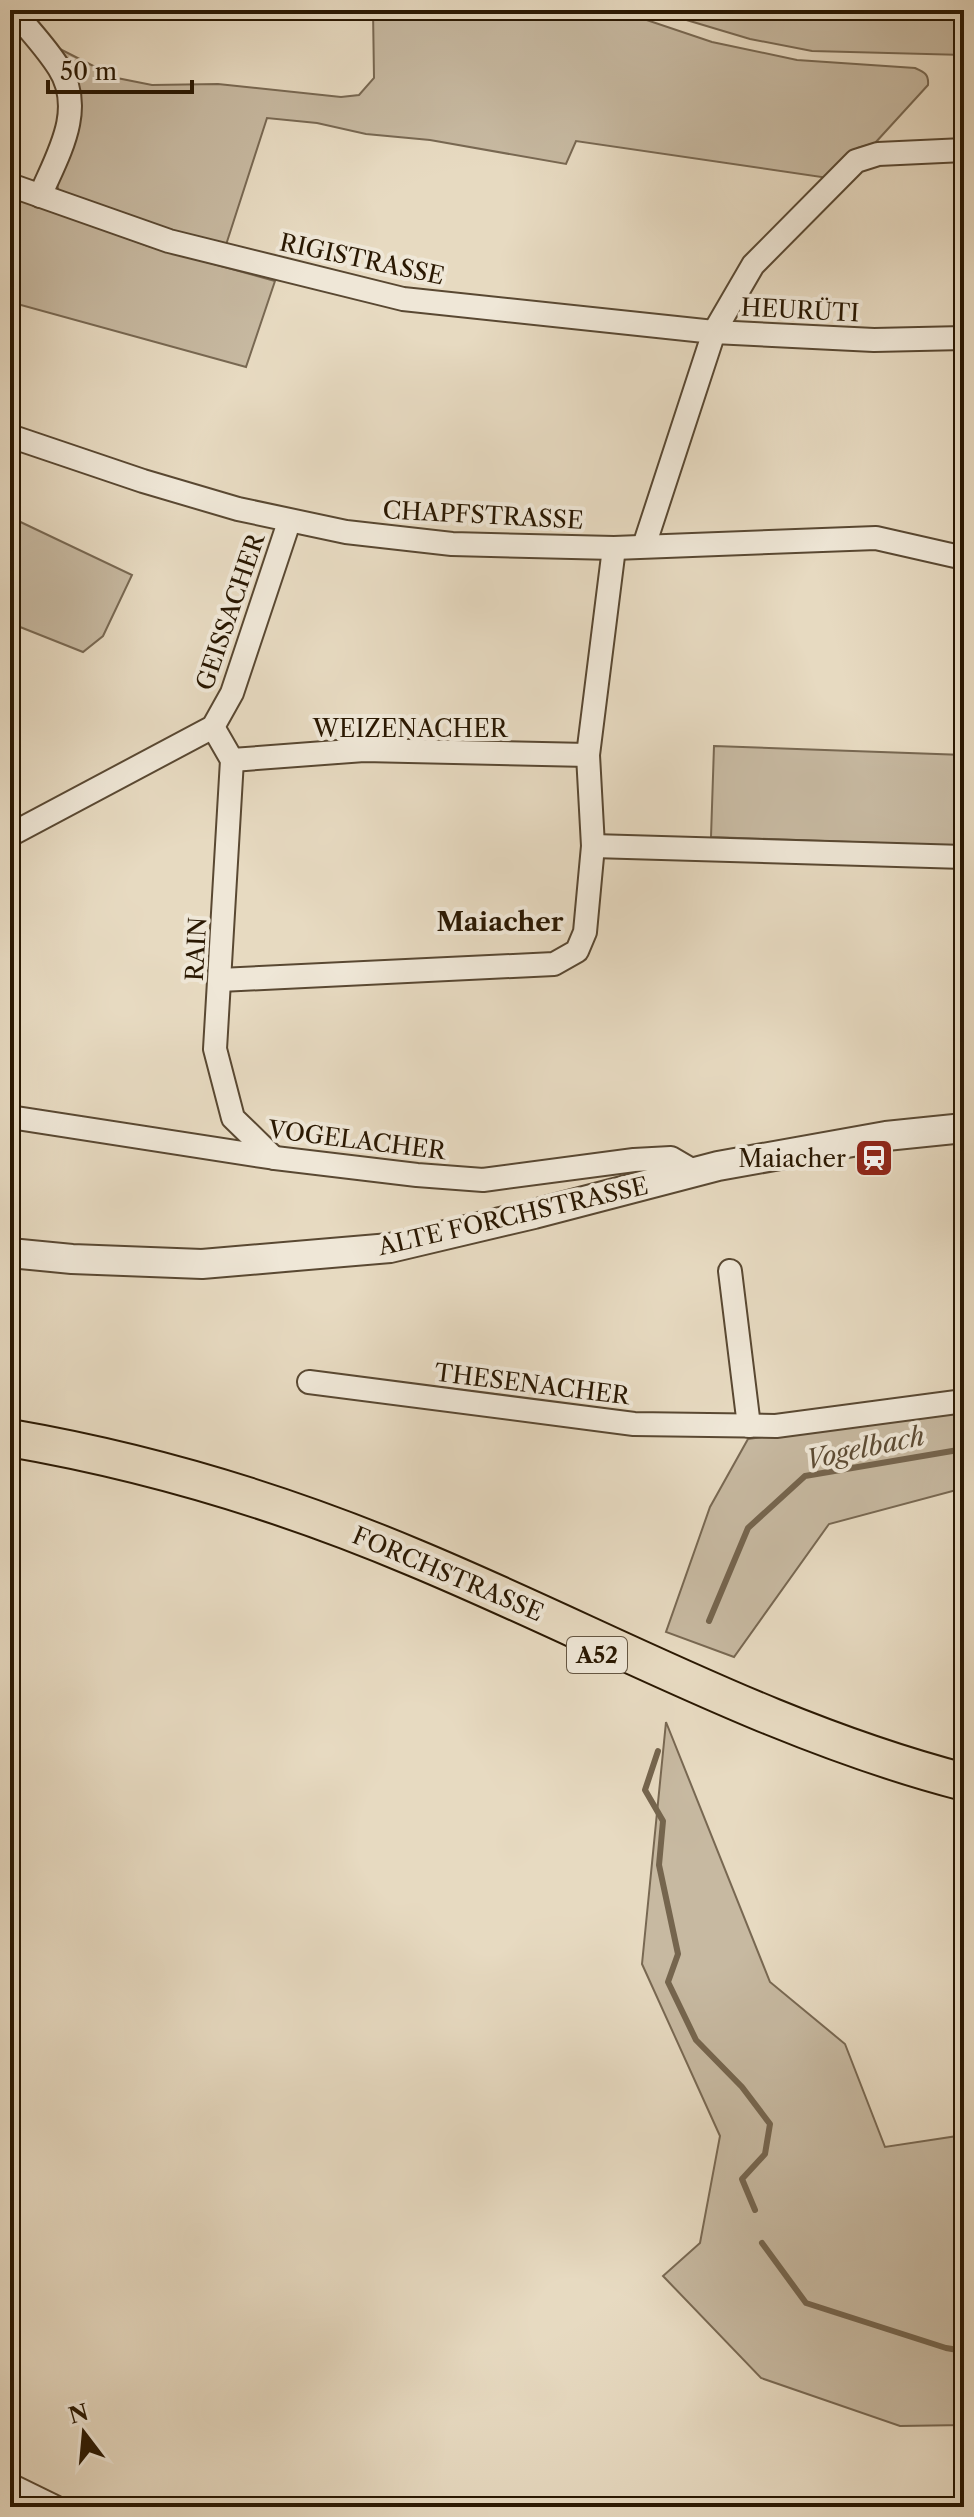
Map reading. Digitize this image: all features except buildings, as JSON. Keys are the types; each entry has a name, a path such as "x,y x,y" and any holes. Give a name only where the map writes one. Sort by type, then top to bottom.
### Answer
{"highway":[{"name":"FORCHSTRASSE","path":"10,1438 156,1469 289,1509 419,1559 762,1714 843,1744 964,1782"},
{"name":"FORCHSTRASSE","path":"10,1452 159,1484 282,1520 420,1575 714,1708 839,1757 964,1795"}],"street":[{"path":"13,10 59,68 68,87 71,108 66,133 40,196"},
{"path":"714,332 753,265 856,161 878,154 964,150"},
{"name":"RIGISTRASSE","path":"10,185 169,241 403,299 714,332"},
{"name":"HEURÜTI","path":"644,546 714,332 874,340 964,338"},
{"name":"CHAPFSTRASSE","path":"10,436 143,481 289,522 346,532 452,544 614,548 876,538 964,558"},
{"name":"GEISSACHER","path":"10,835 213,727 232,693 289,522"},
{"path":"220,980 554,964 577,951 585,932 593,846 588,755 614,548"},
{"path":"213,727 232,760"},
{"name":"WEIZENACHER","path":"232,760 364,750 588,755"},
{"name":"RAIN","path":"232,760 215,1049 233,1118 275,1158"},
{"path":"593,846 964,857"},
{"name":"VOGELACHER","path":"10,1117 275,1158 483,1180 671,1158 695,1172"},
{"name":"ALTE FORCHSTRASSE","path":"10,1253 72,1259 202,1264 390,1248 695,1172 886,1136 964,1128"},
{"path":"730,1271 749,1426"},
{"name":"THESENACHER","path":"309,1382 634,1424 776,1426 964,1401"},
{"path":"10,2485 55,2507"}],"shaded area":[{"path":"373,10 617,10 712,42 797,60 915,68 925,74 928,85 875,143 858,148 828,178 576,141 566,164 430,140 366,134 317,123 267,118 224,251 59,193 56,180 65,154 58,48 117,78 152,85 218,84 341,97 359,95 374,78"},
{"path":"653,10 964,10 964,55 812,51 750,39"},
{"path":"10,195 148,246 275,281 246,367 10,302"},
{"path":"10,517 132,575 103,636 83,652 10,623"},
{"path":"714,746 964,755 964,846 711,837"},
{"path":"964,1410 964,1488 829,1524 734,1657 666,1632 710,1507 748,1439"},
{"path":"666,1722 770,1982 845,2044 885,2147 964,2135 964,2425 900,2426 761,2378 663,2276 700,2243 720,2136 642,1964"}],"waterway":[{"name":"Vogelbach","path":"709,1621 748,1528 805,1476 964,1449"},
{"name":"Vogelbach","path":"658,1751 645,1790 663,1821 659,1865 678,1954 668,1982 696,2040 742,2087 770,2124 765,2154 742,2179 755,2210"},
{"name":"Vogelbach","path":"762,2243 806,2303 964,2351"}],"place":[{"name":"Maiacher","path":"874,1158"}],"district":[{"name":"Maiacher","path":"500,922"}]}
